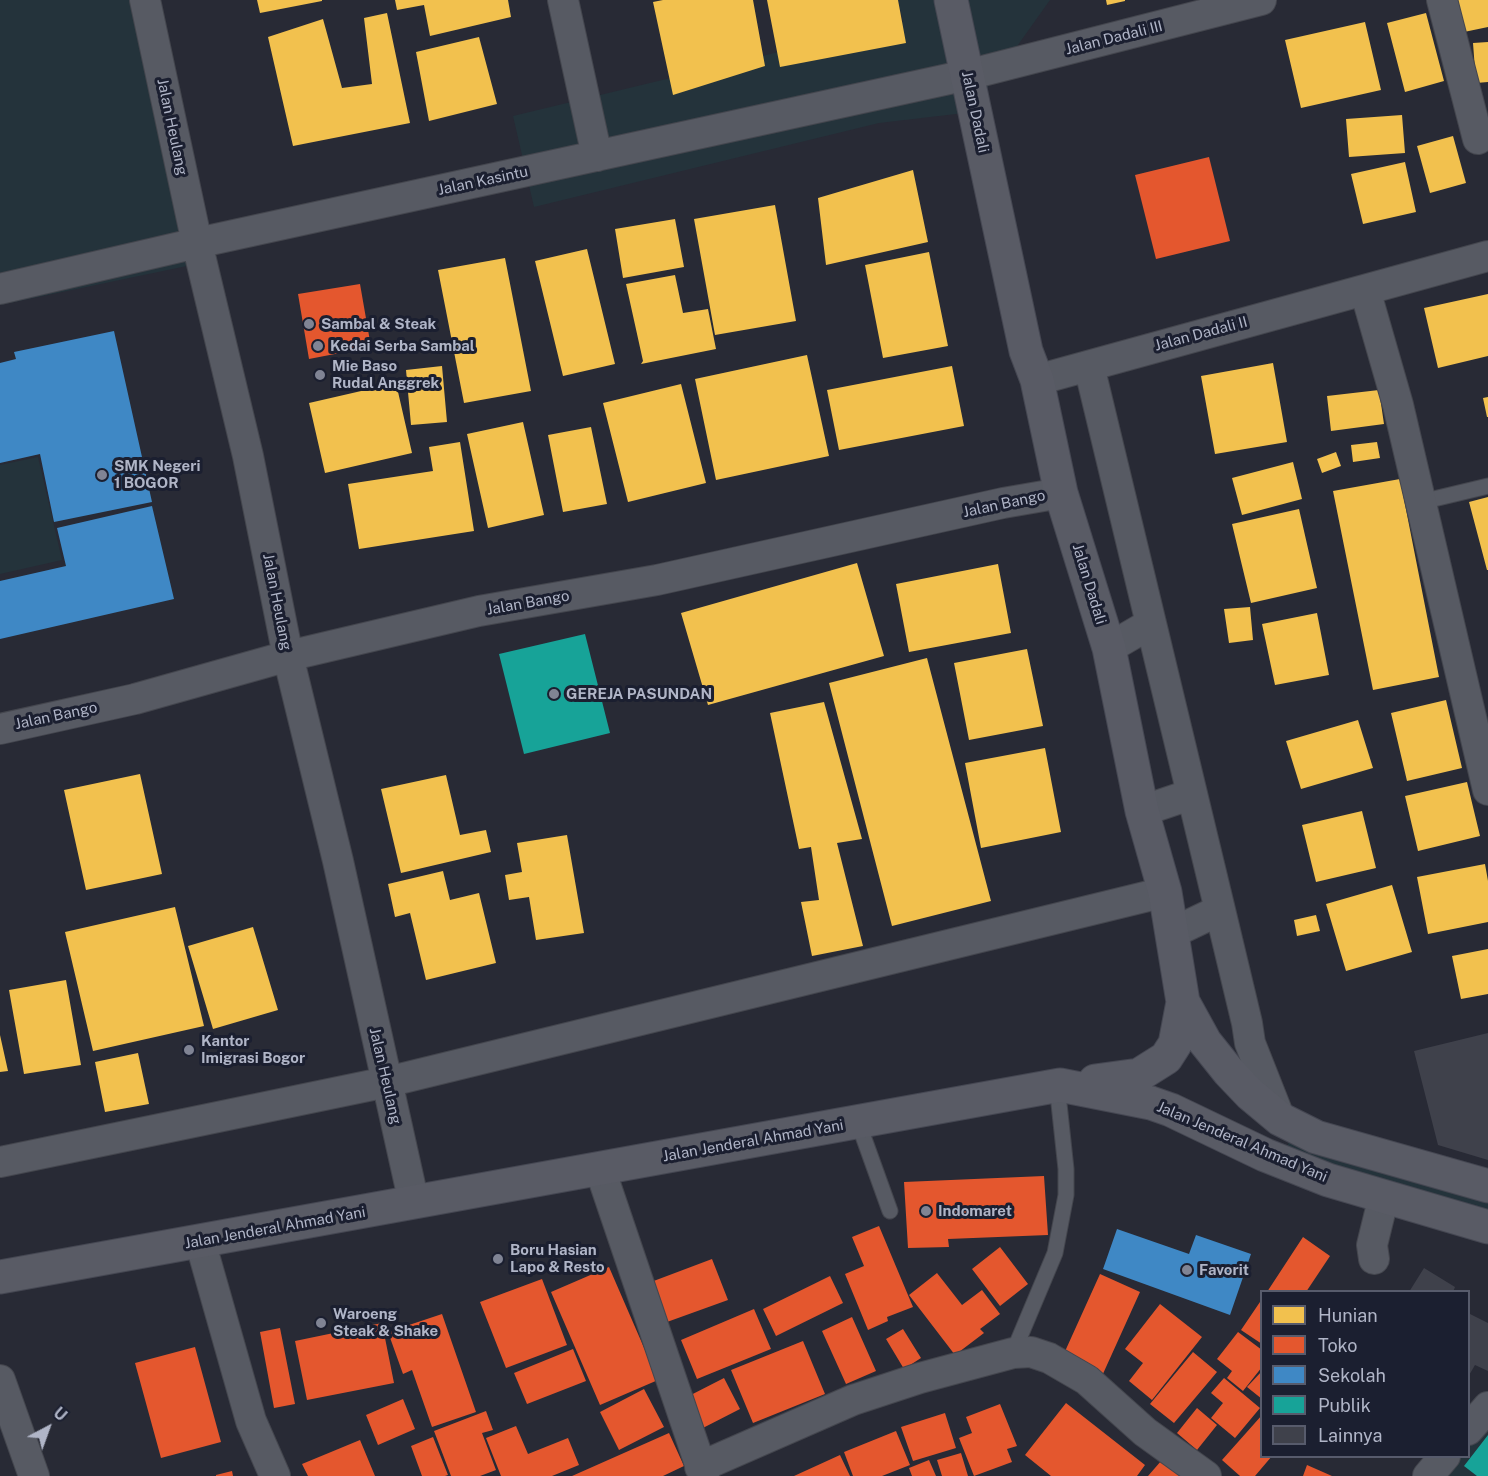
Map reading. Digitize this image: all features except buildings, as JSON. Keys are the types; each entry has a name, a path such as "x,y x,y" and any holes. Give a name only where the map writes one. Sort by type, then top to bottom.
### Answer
{"main road":[{"name":"Jalan Dadali","path":"951,0 1026,351 1037,380 1060,493 1109,648 1142,811 1165,892 1183,1002 1205,1042 1229,1072 1250,1094 1288,1124"},
{"path":"1059,1085 1139,1075 1152,1069 1166,1058 1175,1044 1183,1002"},
{"name":"Jalan Jenderal Ahmad Yani","path":"0,1277 1059,1085 1131,1098 1171,1110 1291,1166 1328,1180 1488,1227"},
{"path":"1288,1124 1316,1137 1488,1186"}],"street":[{"name":"Jalan Heulang","path":"145,0 197,243 248,456 288,656 338,861 414,1203"},
{"path":"563,0 597,156"},
{"name":"Jalan Dadali III","path":"967,75 1261,0"},
{"path":"1442,0 1478,139"},
{"name":"Jalan Kasintu","path":"0,289 197,243 967,75"},
{"name":"Jalan Dadali II","path":"1037,380 1488,256"},
{"path":"1365,290 1398,405 1488,790"},
{"path":"1089,366 1250,1043 1288,1124"},
{"name":"Jalan Bango","path":"0,729 135,699 288,656 479,611 657,580 1003,503 1060,493"},
{"path":"1109,648 1150,624"},
{"path":"1142,811 1192,794"},
{"path":"0,1162 387,1082 1165,892"},
{"path":"1172,933 1220,910"},
{"path":"600,1169 702,1472 853,1400 920,1378 1012,1353 1031,1352 1049,1358 1087,1380 1145,1432 1206,1476"},
{"path":"1374,1258 1371,1245 1384,1196"},
{"path":"200,1241 251,1421 275,1476"},
{"path":"0,1380 34,1476"},
{"path":"1470,1428 1488,1407"},
{"path":"1428,1476 1443,1458"}],"lane":[{"path":"1421,502 1488,486"},
{"path":"1012,1353 1055,1253 1066,1195 1059,1085"},
{"path":"858,1122 890,1211"}],"shaded area":[{"path":"0,0 147,0 206,262 0,305"},
{"path":"898,0 1050,0 973,108 973,112 879,123 534,207 513,116 903,22"},
{"path":"38,457 62,560 0,574 0,465"},
{"path":"1290,1139 1488,1200 1488,1215 1285,1152"},
{"path":"1488,1403 1488,1476 1441,1476 1454,1458 1470,1458 1470,1433"}],"place":[{"name":"Sambal & Steak","path":"309,324"},
{"name":"Kedai Serba Sambal","path":"318,346"},
{"name":"Mie Baso Rudal Anggrek","path":"320,375"},
{"name":"SMK Negeri 1 BOGOR","path":"102,475"},
{"name":"GEREJA PASUNDAN","path":"554,694"},
{"name":"Kantor Imigrasi Bogor","path":"189,1050"},
{"name":"Indomaret","path":"926,1211"},
{"name":"Boru Hasian Lapo & Resto","path":"498,1259"},
{"name":"Favorit","path":"1187,1270"},
{"name":"Waroeng Steak & Shake","path":"321,1323"}]}
